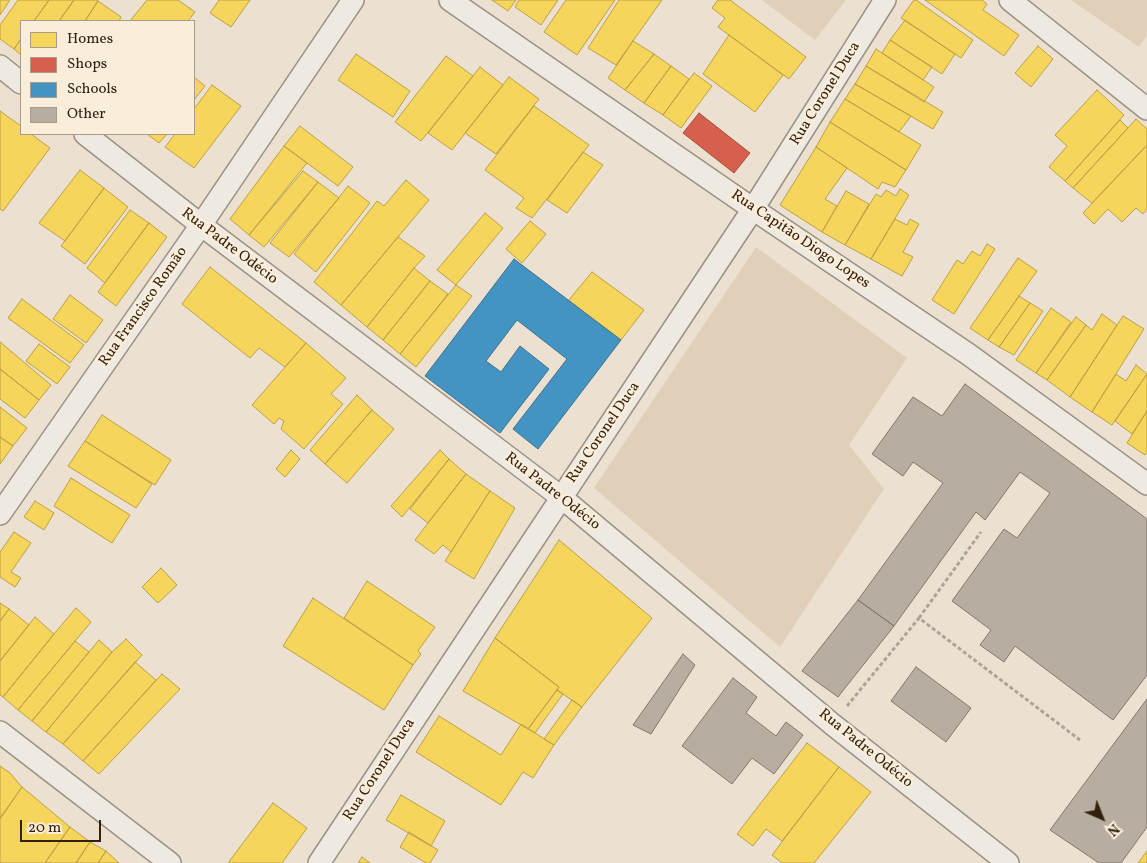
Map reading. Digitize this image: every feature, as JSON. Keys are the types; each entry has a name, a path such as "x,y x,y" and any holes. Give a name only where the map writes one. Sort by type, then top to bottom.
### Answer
{"street":[{"name":"Rua Francisco Romão","path":"0,514 353,0"},
{"name":"Rua Capitão Diogo Lopes","path":"450,0 753,209 968,354 1147,484"},
{"name":"Rua Coronel Duca","path":"319,863 753,209 885,0"},
{"path":"1010,0 1147,108"},
{"path":"0,66 20,82"},
{"name":"Rua Padre Odécio","path":"86,135 200,225 561,497 832,724 1008,863"},
{"path":"0,732 170,863"}],"path":[{"path":"832,724 919,618 981,532"},
{"path":"919,618 1080,740"}],"shaded area":[{"path":"762,0 846,0 815,40"},
{"path":"1071,0 1147,0 1147,35 1139,47"},
{"path":"756,247 907,358 849,445 884,489 780,647 594,488"}],"building: Homes":[{"path":"0,0 10,0 0,15"},
{"path":"18,0 49,0 35,20 20,20 20,40 14,49 0,39 0,25"},
{"path":"49,0 74,0 60,20 35,20"},
{"path":"74,0 98,1 86,20 60,20"},
{"path":"147,0 178,0 195,12 189,20 131,20"},
{"path":"219,0 250,0 231,27 210,13"},
{"path":"492,0 516,0 508,11"},
{"path":"519,0 558,0 541,25 515,7"},
{"path":"566,0 615,0 577,55 544,32"},
{"path":"619,0 662,0 616,65 588,48"},
{"path":"718,0 730,0 806,57 789,79 718,27 725,18 712,8"},
{"path":"914,0 973,40 961,58 901,18"},
{"path":"925,0 982,0 987,4 983,10 1019,35 1004,56"},
{"path":"98,1 121,17 120,20 86,20"},
{"path":"905,20 955,54 942,74 890,40"},
{"path":"729,35 783,75 755,112 703,74"},
{"path":"20,40 20,54 14,49"},
{"path":"890,40 932,67 923,80 882,53"},
{"path":"633,41 654,54 625,90 608,78"},
{"path":"1038,46 1053,59 1031,87 1015,73"},
{"path":"876,49 934,87 924,102 866,66"},
{"path":"356,54 410,91 393,117 338,80"},
{"path":"654,54 671,66 644,103 625,90"},
{"path":"446,56 473,76 421,141 395,122"},
{"path":"671,66 689,79 663,115 644,103"},
{"path":"866,66 943,112 933,129 855,84"},
{"path":"480,67 503,85 452,150 428,133"},
{"path":"694,73 712,86 681,128 663,115"},
{"path":"509,77 539,99 496,154 465,133"},
{"path":"195,78 205,86 195,99"},
{"path":"855,84 911,116 899,132 845,99"},
{"path":"212,85 241,106 194,168 165,147 174,135 195,135 195,108"},
{"path":"1097,90 1124,115 1065,181 1049,167 1067,146 1055,135"},
{"path":"845,99 921,145 906,170 830,122"},
{"path":"534,106 589,145 532,218 516,208 524,198 485,170"},
{"path":"0,111 20,125 20,135 32,135 50,148 3,211 0,209"},
{"path":"1136,119 1147,129 1147,145 1092,203 1073,188"},
{"path":"1120,120 1128,128 1073,188 1065,181"},
{"path":"830,122 906,170 895,187 882,182 878,189 816,147"},
{"path":"300,126 353,167 338,186 284,146"},
{"path":"148,135 166,135 159,143"},
{"path":"1147,145 1147,209 1143,214 1136,208 1122,222 1108,209 1094,224 1083,213"},
{"path":"284,146 307,163 249,235 230,219"},
{"path":"816,147 847,168 825,199 837,206 822,232 780,205"},
{"path":"583,152 603,165 567,213 547,200"},
{"path":"80,170 104,188 65,241 39,223"},
{"path":"303,171 318,182 264,247 249,235"},
{"path":"406,180 429,200 341,305 314,282 377,201 384,206"},
{"path":"318,182 339,198 289,257 270,243"},
{"path":"348,186 370,203 316,272 294,254"},
{"path":"104,188 128,207 85,264 61,246"},
{"path":"900,189 909,195 871,259 845,245 876,194 881,197 886,190 896,196"},
{"path":"846,191 869,204 845,245 822,232"},
{"path":"130,210 149,223 105,283 87,268"},
{"path":"485,213 503,228 456,285 437,270"},
{"path":"895,219 907,225 910,219 919,224 903,252 913,257 902,276 871,259"},
{"path":"530,221 546,234 522,263 506,249"},
{"path":"149,223 167,237 116,306 98,292"},
{"path":"398,237 425,256 367,327 341,305"},
{"path":"987,244 995,249 954,314 932,300 957,260 963,264 972,251 980,256"},
{"path":"1018,258 1037,271 988,340 970,328"},
{"path":"210,267 306,343 285,367 259,348 250,358 182,304"},
{"path":"414,268 430,281 383,340 367,327"},
{"path":"592,272 644,310 621,340 568,301"},
{"path":"430,281 448,294 400,354 383,340"},
{"path":"456,285 472,296 416,367 400,354"},
{"path":"70,295 103,320 86,343 53,319"},
{"path":"1019,296 1030,303 999,347 988,340"},
{"path":"22,299 84,345 70,363 8,318"},
{"path":"1030,303 1043,311 1014,355 999,347"},
{"path":"1051,308 1071,322 1036,373 1016,360"},
{"path":"1102,314 1117,325 1070,397 1047,380 1086,325 1092,330"},
{"path":"1123,316 1144,329 1092,412 1070,397"},
{"path":"1076,317 1086,325 1047,380 1036,373"},
{"path":"0,342 51,385 39,400 0,369"},
{"path":"306,343 346,378 331,394 343,404 304,449 281,429 284,421 279,418 274,424 252,405"},
{"path":"39,344 70,367 57,384 26,361"},
{"path":"1136,365 1147,374 1112,425 1092,412 1116,374 1126,381"},
{"path":"0,369 39,400 25,418 0,399"},
{"path":"1147,374 1147,411 1132,434 1115,421"},
{"path":"357,395 372,410 325,464 310,450"},
{"path":"0,407 27,428 13,446 0,437"},
{"path":"372,410 394,429 347,483 325,464"},
{"path":"1147,411 1147,452 1145,455 1127,443"},
{"path":"102,415 171,460 155,485 85,441"},
{"path":"0,437 13,446 0,464"},
{"path":"85,441 152,484 136,508 68,466"},
{"path":"291,450 300,459 285,477 276,469"},
{"path":"440,450 449,459 402,517 391,506"},
{"path":"449,459 466,474 428,523 410,509"},
{"path":"466,474 490,491 451,552 443,545 434,554 415,540"},
{"path":"71,478 130,515 112,543 54,506"},
{"path":"490,491 515,508 474,579 445,561"},
{"path":"35,501 54,513 44,530 24,517"},
{"path":"14,532 31,543 11,572 21,578 15,587 0,577 0,552"},
{"path":"559,540 652,618 582,707 557,690 559,687 495,638"},
{"path":"161,568 177,585 158,603 142,587"},
{"path":"367,581 435,627 418,651 421,654 413,665 344,618"},
{"path":"313,598 413,665 384,710 283,646"},
{"path":"0,603 9,609 0,621"},
{"path":"76,608 91,622 18,710 3,697"},
{"path":"9,609 29,625 0,661 0,621"},
{"path":"35,617 54,634 3,697 0,695 0,661"},
{"path":"495,638 559,687 528,729 463,691"},
{"path":"126,639 142,655 63,744 46,732 112,652"},
{"path":"99,640 112,652 46,732 32,721"},
{"path":"75,641 89,652 32,721 18,710"},
{"path":"135,662 156,680 83,761 63,744"},
{"path":"162,674 180,689 99,774 83,761"},
{"path":"557,690 563,694 535,733 528,729"},
{"path":"572,700 582,707 554,745 544,739"},
{"path":"439,716 501,755 521,724 554,745 533,778 523,772 501,805 416,752"},
{"path":"807,743 839,767 782,841 766,829 753,846 737,834"},
{"path":"0,766 10,773 22,787 0,818"},
{"path":"839,767 871,792 814,863 782,863 772,855"},
{"path":"22,787 70,827 45,863 0,862 0,819"},
{"path":"401,795 445,821 431,846 386,820"},
{"path":"273,803 307,828 282,863 228,863"},
{"path":"70,827 90,842 76,863 45,863"},
{"path":"409,832 438,850 430,863 426,863 400,847"},
{"path":"90,842 106,851 98,863 76,863"},
{"path":"106,851 119,863 98,863"},
{"path":"1147,851 1147,863 1138,863"},
{"path":"362,857 370,863 358,863"}],"building: Shops":[{"path":"699,113 750,153 734,173 683,133"}],"building: Schools":[{"path":"514,259 621,340 538,449 513,429 567,359 517,320 486,361 501,372 520,346 549,369 500,433 425,376"}],"building: Other":[{"path":"965,384 1147,519 1147,675 1113,720 1015,646 1004,662 980,645 991,630 952,601 1004,529 1017,538 1050,493 1020,472 985,520 976,512 894,626 858,600 943,483 913,462 903,476 872,454 913,397 942,416"},
{"path":"858,600 894,626 838,697 802,671"},
{"path":"683,654 695,665 651,734 633,725"},
{"path":"916,667 971,708 946,742 891,701"},
{"path":"733,678 757,697 746,713 776,736 786,722 803,735 774,774 752,758 732,784 682,746"},
{"path":"1147,699 1147,827 1121,863 1099,863 1050,830"}]}
